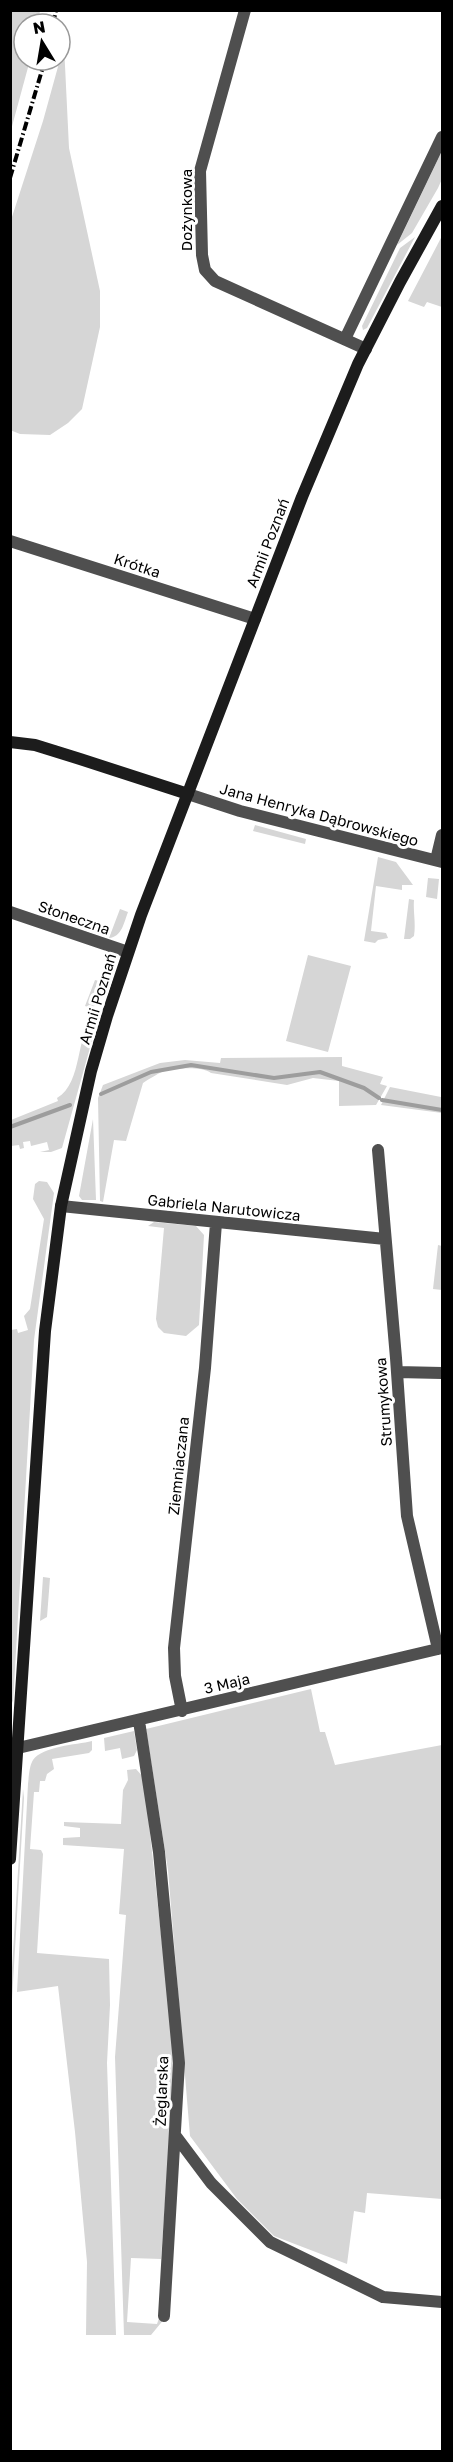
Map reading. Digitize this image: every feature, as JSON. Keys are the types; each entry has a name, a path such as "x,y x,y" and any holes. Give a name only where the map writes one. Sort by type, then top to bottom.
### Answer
{"main road":[{"name":"Armii Poznań","path":"10,1859 43,1353 61,1206 91,1071 128,952 337,411 366,349 442,206"},
{"path":"10,742 35,745 188,794"}],"street":[{"name":"Dożynkowa","path":"245,10 200,171 203,264 208,275 215,281 366,349"},
{"path":"345,339 442,136"},
{"name":"Krótka","path":"10,541 255,619"},
{"name":"Jana Henryka Dąbrowskiego","path":"188,794 240,812 439,861"},
{"path":"439,861 442,835"},
{"name":"Słoneczna","path":"10,912 128,952"},
{"name":"Strumykowa","path":"378,1150 407,1516 440,1648"},
{"name":"Gabriela Narutowicza","path":"61,1206 385,1239"},
{"name":"Ziemniaczana","path":"182,1711 173,1657 205,1368 216,1223"},
{"path":"397,1372 442,1373"},
{"name":"3 Maja","path":"18,1748 182,1711 440,1648"},
{"name":"Żeglarska","path":"139,1720 159,1852 178,2055 176,2135 211,2183 270,2242 382,2297 442,2302"},
{"path":"164,2316 176,2135"}],"shaded area":[{"path":"11,10 40,11 12,12 12,72 27,72 11,130"},
{"path":"57,72 65,72 69,148 100,291 100,327 82,409 68,423 50,435 20,434 10,430 11,220"},
{"path":"442,151 442,179 438,188 412,233 397,245"},
{"path":"442,236 442,307 427,302 424,307 408,301"},
{"path":"415,237 367,328 363,330 362,326 400,248"},
{"path":"255,825 306,839 305,844 253,831"},
{"path":"378,857 396,862 413,885 402,885 402,890 376,886 371,931 386,933 388,938 375,943 364,941"},
{"path":"428,878 439,879 437,899 426,897"},
{"path":"409,899 414,900 414,936 404,939"},
{"path":"120,909 128,912 124,924 117,935 109,938"},
{"path":"308,955 351,966 328,1052 286,1041"},
{"path":"95,980 103,982 96,1005 92,1008 85,1006"},
{"path":"98,1019 62,1148 51,1152 40,1152 49,1150 47,1142 31,1146 30,1141 23,1142 24,1148 20,1149 19,1145 11,1146 11,1120 58,1101 57,1098 66,1091 75,1070 84,1035 88,1026"},
{"path":"342,1057 342,1066 383,1077 380,1084 387,1086 376,1105 339,1106 339,1081 313,1078 287,1085 189,1068 164,1071 153,1077 143,1083 126,1141 114,1140 103,1202 100,1201 98,1098 103,1085 160,1063 185,1060 220,1063 221,1058"},
{"path":"390,1087 441,1097 442,1113 381,1105"},
{"path":"93,1119 96,1200 82,1200 79,1196"},
{"path":"39,1181 47,1182 54,1193 34,1340 13,1703 10,1695 11,1330 17,1329 18,1333 28,1330 24,1316 30,1309 44,1219 33,1199 35,1184"},
{"path":"154,1222 196,1226 204,1235 199,1325 186,1336 164,1333 158,1327 156,1319 164,1228 148,1226"},
{"path":"438,1245 442,1246 442,1290 433,1289"},
{"path":"43,1577 50,1578 47,1617 40,1621"},
{"path":"311,1689 320,1732 325,1732 335,1765 442,1745 442,2199 367,2193 365,2213 354,2211 347,2264 274,2236 237,2199 190,2136 168,1870 146,1729"},
{"path":"134,1731 137,1750 134,1756 122,1759 120,1748 105,1751 104,1738"},
{"path":"92,1741 92,1750 89,1753 52,1759 54,1769 47,1774 45,1781 40,1781 39,1792 34,1792 30,1849 41,1850 43,1854 37,1953 109,1959 110,2005 107,2063 116,2335 86,2335 87,2262 58,1986 17,1992 28,1784 31,1766 33,1760 44,1752"},
{"path":"136,1769 144,1778 175,2063 161,2259 131,2258 127,2322 157,2324 159,2318 165,2318 151,2335 124,2335 115,2057 126,1915 119,1914 124,1849 63,1845 63,1838 80,1837 80,1828 64,1826 64,1822 121,1824 123,1790 128,1780 127,1770"},
{"path":"23,1789 24,1798 11,2016 11,1985"}],"waterway":[{"path":"101,1094 151,1072 191,1065 274,1078 320,1072 364,1088 379,1098"},
{"path":"382,1100 442,1110"},
{"path":"10,1127 70,1105"}],"railway":[{"path":"10,178 41,72"}]}
